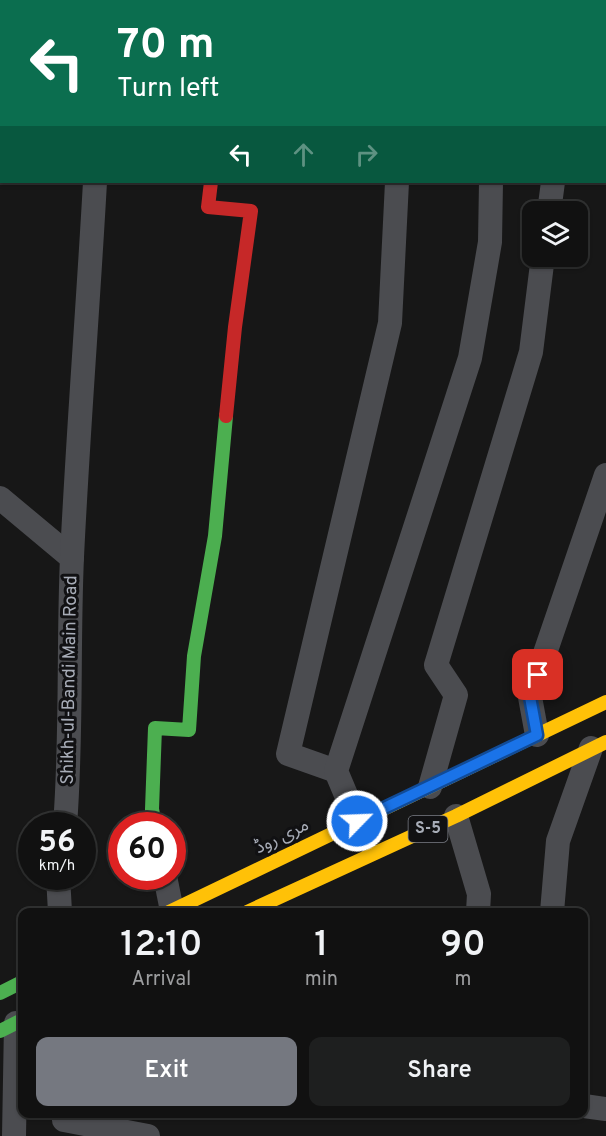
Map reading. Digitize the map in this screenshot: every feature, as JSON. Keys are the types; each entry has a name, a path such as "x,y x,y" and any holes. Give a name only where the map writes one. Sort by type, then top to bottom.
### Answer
{"main road":[{"path":"153,812 154,728 189,730 194,656 215,536 235,327 251,211 208,207 211,183"},
{"name":"مری روڈ","path":"255,908 394,824 430,787 606,702"},
{"name":"مری روڈ","path":"176,908 357,821 394,824 456,816 599,745"},
{"path":"0,993 18,984"}],"street":[{"path":"72,558 95,183"},
{"path":"336,771 288,754 390,323 397,183"},
{"path":"357,821 336,771 470,358 490,242 491,183"},
{"path":"550,201 553,183"},
{"path":"430,787 456,695 436,665 531,352 542,267"},
{"path":"537,735 530,697 606,475"},
{"path":"0,498 0,507"},
{"name":"Shikh-ul-Bandi Main Road","path":"0,498 72,558 68,693 69,766 66,812"},
{"path":"552,908 558,841 599,745"},
{"path":"456,816 479,894 478,908"},
{"path":"59,890 60,908"},
{"path":"167,890 170,908"},
{"path":"13,1025 14,1136"},
{"path":"588,1107 606,1109"},
{"path":"63,1123 148,1136"}],"traffic: fast":[{"path":"153,812 155,728 189,730 194,656 215,536 226,416"},
{"path":"0,993 18,984"},
{"path":"0,1031 18,1022"}],"traffic: slow":[{"path":"177,908 606,702"},
{"path":"256,908 456,816 606,742"}],"traffic: jam":[{"path":"211,183 208,207 251,211 235,327 226,416"}],"route":[{"path":"357,821 537,735 530,697 538,675"}]}
